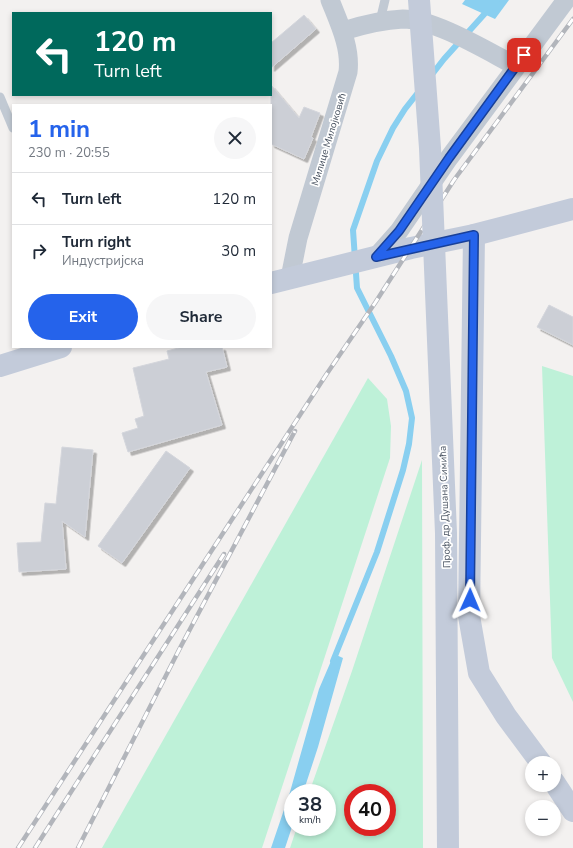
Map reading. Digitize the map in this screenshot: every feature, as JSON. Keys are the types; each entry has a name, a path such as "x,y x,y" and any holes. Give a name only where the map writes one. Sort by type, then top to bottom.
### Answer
{"street":[{"name":"Милице Милојковић","path":"280,281 298,238 348,72 349,62 342,31 330,0"},
{"name":"Проф. др Душана Симића","path":"419,0 430,148 446,533 448,848"},
{"path":"370,258 399,231 449,158 566,0"},
{"path":"342,31 380,21 403,19 414,20 452,33 516,66"},
{"path":"280,281 336,266 474,235 573,209"},
{"path":"474,235 470,616 479,672 506,716 536,756"},
{"path":"0,366 59,348"},
{"path":"561,792 573,811"}],"lane":[{"path":"380,21 385,0"},
{"path":"0,97 12,126"}],"green space":[{"path":"542,366 573,376 573,702 552,658"},
{"path":"368,378 387,399 391,426 390,458 262,848 102,848"},
{"path":"422,460 423,848 290,848 294,836 336,836 336,784 312,784 352,671"}],"water":[{"path":"465,0 509,0 495,19 462,4"},
{"path":"334,654 343,658 306,784 292,784 319,689"},
{"path":"284,810 284,836 289,836 285,848 271,848"}],"building":[{"path":"304,15 316,29 272,67 272,42"},
{"path":"272,86 299,118 304,107 320,113 311,137 313,138 304,159 272,144"},
{"path":"549,305 573,317 573,345 537,327"},
{"path":"178,348 222,348 227,367 206,372 222,425 128,452 122,433 138,428 135,419 144,416 133,368 169,359 167,351"},
{"path":"62,447 93,450 85,537 62,521 66,569 19,572 17,543 41,542 45,503 56,504"},
{"path":"166,451 190,468 122,563 98,546"}],"waterway":[{"path":"430,77 444,59 497,0"},
{"path":"333,661 377,552 403,470 409,444 412,418 406,391 391,356 357,288 353,230 377,161 393,128 405,109 420,90"}],"railway":[{"path":"18,848 454,180 573,19"},
{"path":"78,848 180,648 295,431"},
{"path":"35,848 224,554"}],"route":[{"path":"470,600 474,235 376,257 399,231 449,158 524,55"}]}
